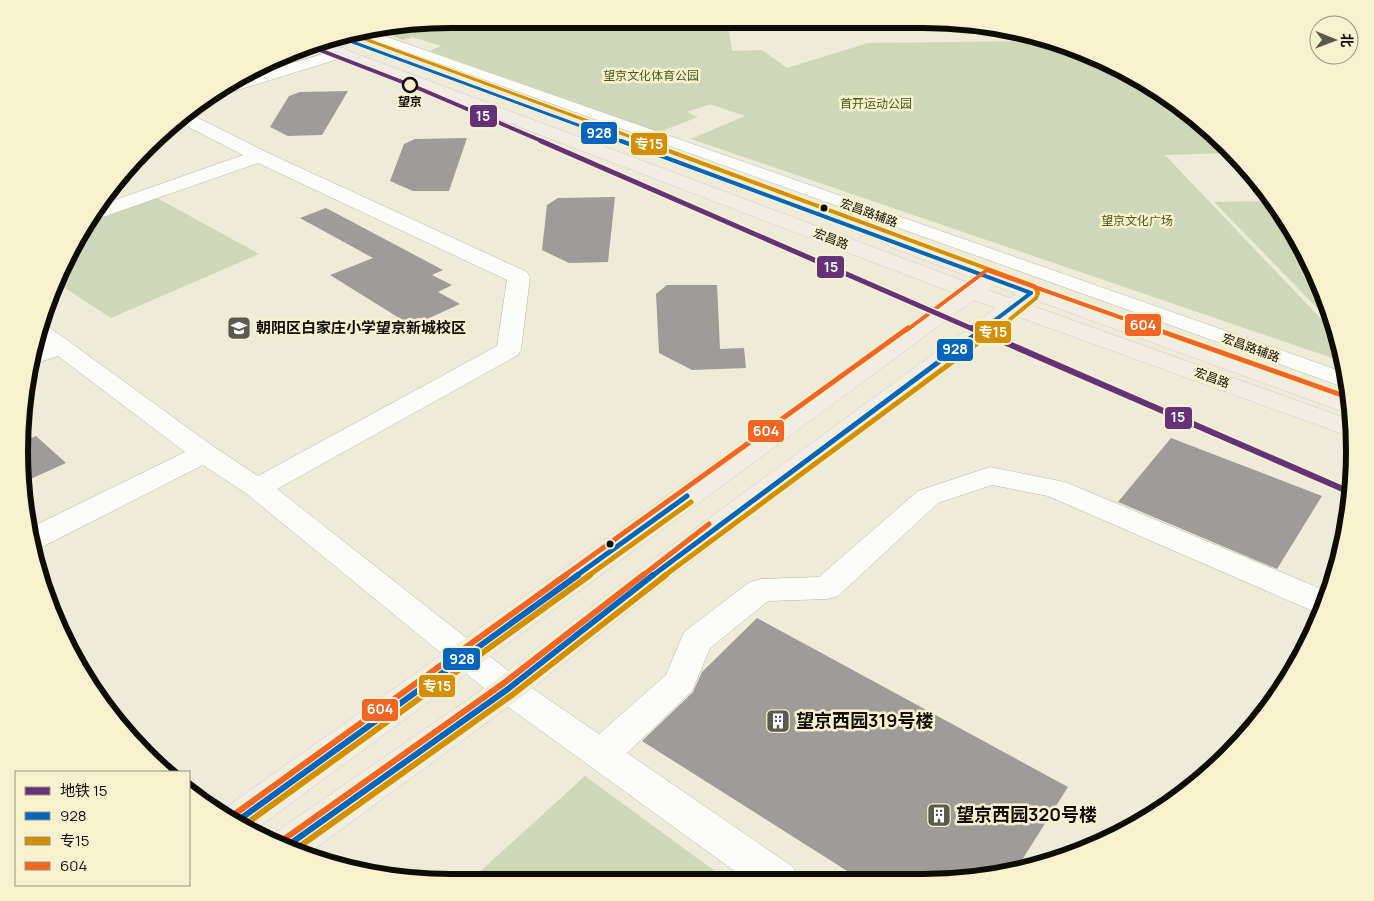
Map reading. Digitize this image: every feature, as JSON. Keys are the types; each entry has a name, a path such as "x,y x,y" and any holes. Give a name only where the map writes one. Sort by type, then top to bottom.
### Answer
{"main road":[{"name":"宏昌路","path":"340,45 980,285 1344,403"},
{"path":"241,818 980,285"},
{"name":"宏昌路","path":"1023,300 1346,427"},
{"path":"292,842 508,689 670,562 1023,300"}],"street":[{"name":"宏昌路辅路","path":"370,36 1340,379"},
{"path":"250,78 340,45"},
{"path":"188,119 259,156 519,278 509,350 257,488"},
{"path":"102,211 259,156"},
{"path":"45,346 257,488 508,689 770,874"},
{"path":"37,537 204,453"},
{"path":"600,755 680,682 696,641 761,590 827,588 928,497 990,476 1055,488 1318,601"}],"green space":[{"path":"423,28 728,28 732,51 762,50 787,68 868,43 1029,41 1059,50 1111,71 1135,84 1181,115 1225,153 1165,155 1327,326 1336,359 691,139 745,116 710,104 687,112 698,117 659,132 430,51 441,46 413,37 403,40 384,33"},
{"path":"157,198 259,254 111,318 61,286 71,263 96,220"},
{"path":"1265,201 1290,239 1303,263 1324,315 1214,202"},
{"path":"585,776 719,874 477,874"}],"building":[{"path":"348,91 322,135 288,136 270,127 289,96 300,92"},
{"path":"467,138 449,191 413,191 390,181 404,144 415,139"},
{"path":"615,197 608,262 569,263 542,250 547,205 558,198"},
{"path":"326,208 443,270 432,275 452,285 438,292 460,304 412,326 330,275 373,258 300,218"},
{"path":"667,285 717,285 720,349 744,348 746,368 692,370 659,353 656,294"},
{"path":"36,436 66,463 28,480 28,439"},
{"path":"1171,438 1322,496 1277,569 1118,502"},
{"path":"757,618 1068,787 1021,862 979,870 951,873 852,874 642,741 693,692 702,672"}],"metro line":[{"name":"15","path":"318,49 418,88 1345,490"}],"transit line":[{"name":"专15","path":"301,846 512,695 675,568 1019,313 1036,298 1038,293 1034,286 361,38"},
{"name":"928","path":"292,842 508,689 670,562 1031,293 348,40"},
{"name":"604","path":"235,814 987,270 1343,396"},
{"name":"928","path":"241,818 687,496"},
{"name":"专15","path":"248,822 691,502"},
{"name":"604","path":"284,839 504,683 709,524"}],"place":[{"name":"望京","path":"410,85"},
{"name":"朝阳区白家庄小学望京新城校区","path":"239,328"},
{"name":"望京西园319号楼","path":"778,721"},
{"name":"望京西园320号楼","path":"939,815"}],"park label":[{"name":"望京文化体育公园","path":"651,76"},
{"name":"首开运动公园","path":"876,104"},
{"name":"望京文化广场","path":"1137,221"}]}
